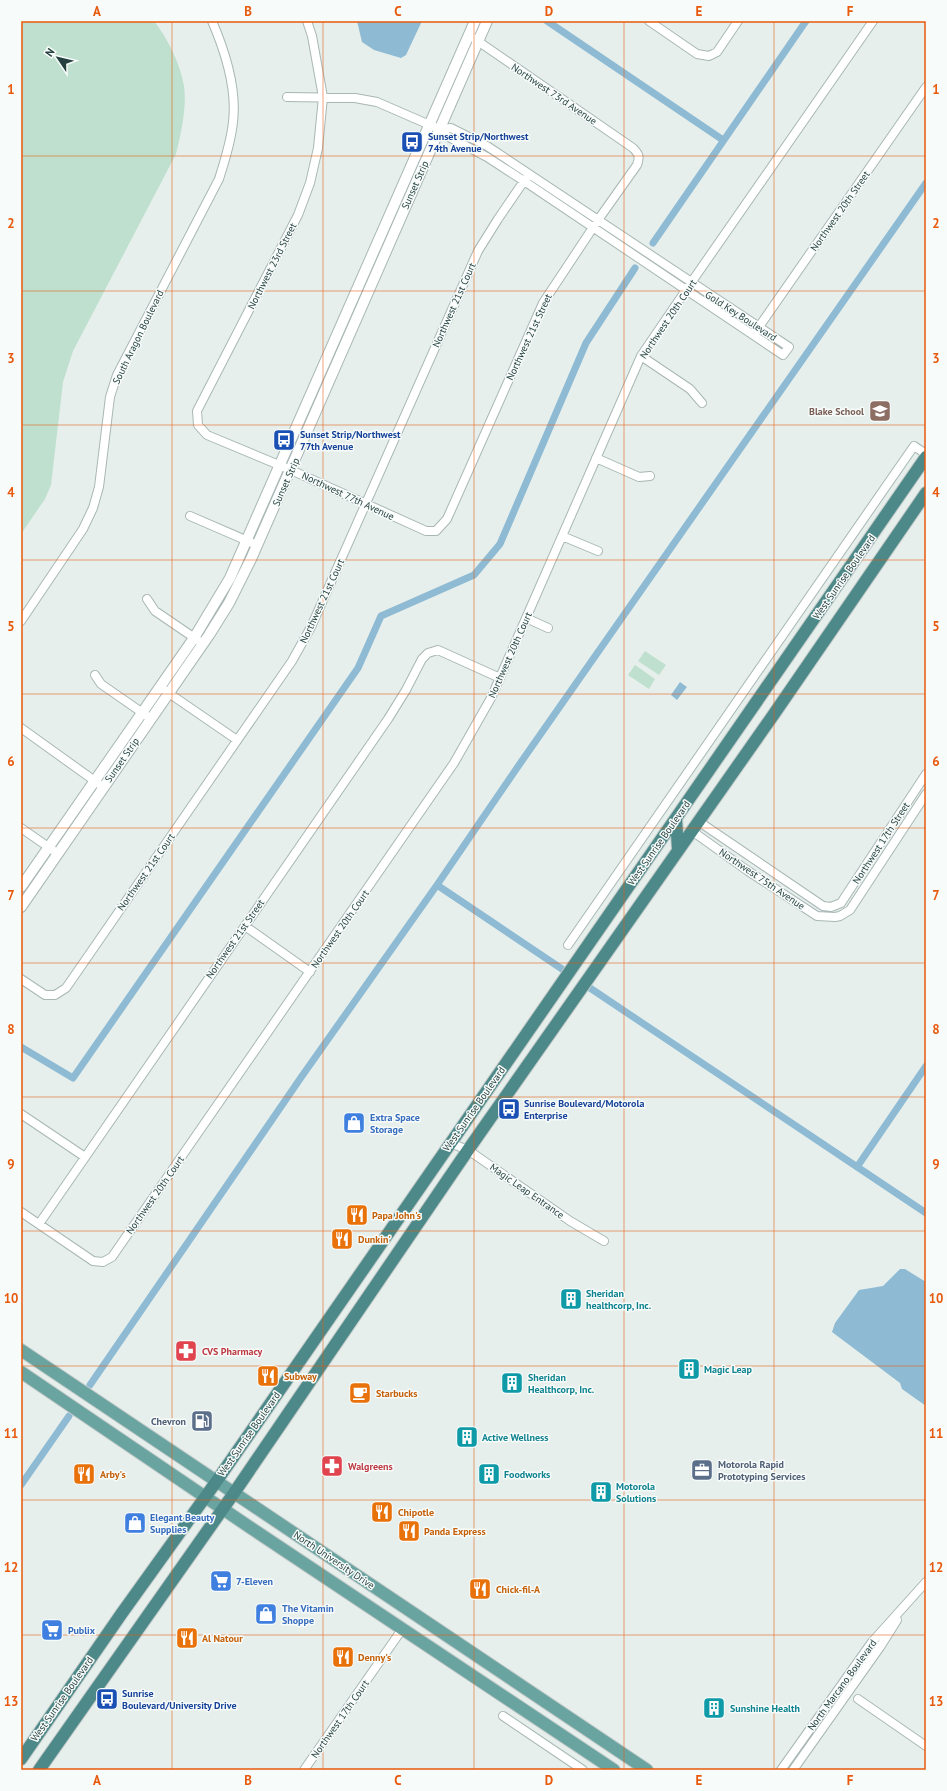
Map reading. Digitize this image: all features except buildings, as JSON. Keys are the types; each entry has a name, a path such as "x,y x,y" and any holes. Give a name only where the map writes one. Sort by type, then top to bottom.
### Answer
{"highway":[{"name":"West Sunrise Boulevard","path":"21,1759 122,1613 206,1497 926,456"},
{"name":"West Sunrise Boulevard","path":"39,1770 223,1509 468,1150 926,493"},
{"path":"676,818 678,850"}],"main road":[{"name":"North University Drive","path":"21,1350 647,1770"},
{"name":"North University Drive","path":"21,1372 614,1770"},
{"path":"380,1613 401,1617 410,1612"},
{"path":"403,1628 412,1624 426,1623"},
{"path":"559,1733 588,1740 601,1740"}],"street":[{"name":"South Aragon Boulevard","path":"21,621 83,529 93,508 99,487 110,397 117,375 219,179 228,154 233,121 230,76 222,44 212,21"},
{"path":"307,21 312,36 322,97"},
{"name":"Sunset Strip","path":"99,783 151,719 164,690 194,638 225,589 475,21"},
{"name":"Sunset Strip","path":"21,907 53,850 99,783 142,712 164,690 203,644 229,603 291,470 487,21"},
{"path":"649,21 697,54 709,56 717,52 738,21"},
{"name":"Northwest 20th Court","path":"38,1224 93,1261 103,1262 112,1257 310,972 454,763 491,698 641,356 873,21"},
{"name":"Northwest 73rd Avenue","path":"469,35 638,152"},
{"name":"Northwest 20th Street","path":"753,335 926,87"},
{"name":"Gold Key Boulevard","path":"287,97 355,98 377,102 430,124 440,129 447,136 487,157 593,227 689,286 759,327 789,347 783,355 753,335 689,286 598,220 530,173 487,146 451,128 440,129"},
{"name":"Northwest 23rd Street","path":"198,425 197,411 298,215 310,183 318,148 322,97"},
{"name":"Northwest 21st Street","path":"436,531 447,519 543,303 593,227 637,165 640,158 638,152"},
{"name":"Northwest 21st Court","path":"21,978 45,994 55,995 66,988 292,661 311,627 478,251 498,218 530,173"},
{"path":"641,356 690,389 702,403"},
{"name":"Northwest 77th Avenue","path":"198,425 206,434 280,467 291,470 365,505 426,532 436,531"},
{"path":"568,945 914,446 926,456"},
{"path":"596,458 639,477 650,476"},
{"path":"190,516 257,545"},
{"path":"562,536 598,550"},
{"path":"147,599 155,611 203,644"},
{"path":"526,618 548,628"},
{"name":"Northwest 21st Street","path":"38,1224 388,718 406,690 422,659 428,653 438,650 500,678"},
{"path":"95,675 101,684 151,719"},
{"path":"164,690 237,740"},
{"path":"21,728 99,783"},
{"name":"Northwest 17th Street","path":"832,907 841,903 926,774"},
{"name":"Northwest 17th Street","path":"835,917 840,916 850,910 926,794"},
{"path":"666,804 676,818"},
{"name":"Northwest 75th Avenue","path":"695,826 823,906 832,907"},
{"name":"Northwest 75th Avenue","path":"695,826 748,871 817,916 835,917"},
{"path":"21,828 53,850"},
{"name":"Sunset Strip","path":"21,887 53,850"},
{"path":"245,926 310,972"},
{"path":"21,1114 85,1157"},
{"name":"Magic Leap Entrance","path":"450,1143 468,1150 570,1221 604,1241"},
{"path":"21,1212 38,1224"},
{"name":"North Marcano Boulevard","path":"781,1770 872,1642 926,1582"},
{"name":"North Marcano Boulevard","path":"793,1770 880,1647 906,1604"},
{"name":"Northwest 17th Court","path":"304,1770 403,1628"},
{"path":"858,1699 926,1746"},
{"path":"503,1716 583,1770"}],"green space":[{"path":"21,21 154,21 169,43 180,69 184,86 185,103 176,154 73,351 63,382 51,485 45,499 21,534"},
{"path":"645,651 666,665 659,675 638,661"},
{"path":"635,665 655,679 649,689 628,675"}],"water":[{"path":"357,21 422,21 406,55 401,58 374,50 362,42"},
{"path":"680,682 687,687 677,700 671,695"},
{"path":"900,1269 905,1269 926,1282 926,1406 902,1389 900,1383 832,1332 835,1323 859,1290 883,1286"}],"waterway":[{"path":"547,21 723,140"},
{"path":"653,243 806,21"},
{"path":"90,1385 302,1076 437,885 519,765 926,183"},
{"path":"21,1047 73,1078 358,668 381,616 474,575 500,544 586,343 635,268"},
{"path":"437,885 562,969"},
{"path":"590,988 926,1213"},
{"path":"857,1167 926,1066"},
{"path":"21,1485 69,1416"}],"place":[{"name":"Sunset Strip/Northwest 74th Avenue","path":"412,142"},
{"name":"Blake School","path":"880,411"},
{"name":"Sunset Strip/Northwest 77th Avenue","path":"284,440"},
{"name":"Sunrise Boulevard/Motorola Enterprise","path":"509,1109"},
{"name":"Extra Space Storage","path":"354,1123"},
{"name":"Papa John's","path":"357,1215"},
{"name":"Dunkin'","path":"342,1239"},
{"name":"Sheridan healthcorp, Inc.","path":"571,1299"},
{"name":"CVS Pharmacy","path":"186,1351"},
{"name":"Magic Leap","path":"689,1369"},
{"name":"Subway","path":"268,1376"},
{"name":"Sheridan Healthcorp, Inc.","path":"512,1383"},
{"name":"Starbucks","path":"360,1393"},
{"name":"Chevron","path":"202,1421"},
{"name":"Active Wellness","path":"467,1437"},
{"name":"Walgreens","path":"332,1466"},
{"name":"Motorola Rapid Prototyping Services","path":"702,1470"},
{"name":"Arby's","path":"84,1474"},
{"name":"Foodworks","path":"489,1474"},
{"name":"Motorola Solutions","path":"601,1492"},
{"name":"Chipotle","path":"382,1512"},
{"name":"Elegant Beauty Supplies","path":"135,1523"},
{"name":"Panda Express","path":"409,1531"},
{"name":"7-Eleven","path":"221,1581"},
{"name":"Chick-fil-A","path":"480,1589"},
{"name":"The Vitamin Shoppe","path":"266,1614"},
{"name":"Publix","path":"52,1630"},
{"name":"Al Natour","path":"187,1638"},
{"name":"Denny's","path":"343,1657"},
{"name":"Sunrise Boulevard/University Drive","path":"107,1699"},
{"name":"Sunshine Health","path":"714,1708"}]}
